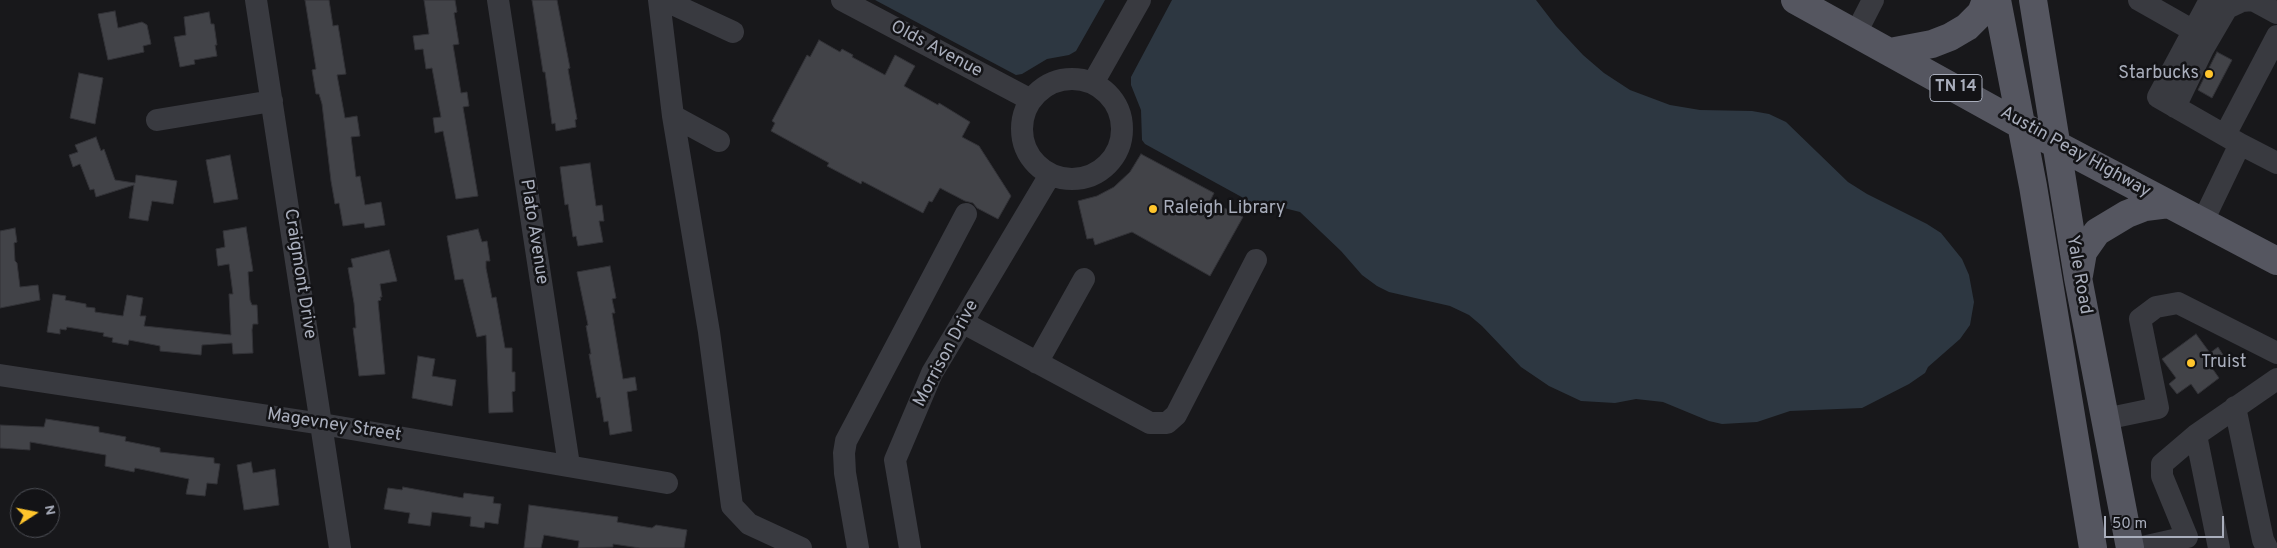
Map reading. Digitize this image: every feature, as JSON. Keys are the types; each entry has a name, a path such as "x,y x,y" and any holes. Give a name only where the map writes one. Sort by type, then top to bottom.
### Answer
{"main road":[{"name":"Austin Peay Highway","path":"1795,0 2057,144 2277,261"},
{"path":"1890,52 1932,44 1950,37 1967,27 1981,13 1986,0"},
{"name":"Yale Road","path":"1997,0 2033,186 2093,548"},
{"name":"Yale Road","path":"2033,0 2078,278 2130,548"},
{"path":"2078,278 2083,252 2097,232 2127,214 2145,207 2169,204"}],"street":[{"name":"Craigmont Drive","path":"256,0 340,548"},
{"name":"Plato Avenue","path":"498,0 569,465"},
{"path":"659,0 673,116 709,332 732,506 749,524 801,548"},
{"path":"664,0 734,32"},
{"name":"Olds Avenue","path":"842,0 1031,100"},
{"path":"1093,83 1140,0"},
{"path":"1856,33 1873,0"},
{"path":"2210,0 2192,30 2158,97 2233,139 2276,154"},
{"path":"2175,106 2203,49 2227,8 2242,1 2253,0 2277,13"},
{"path":"2153,4 2192,30"},
{"path":"2202,221 2233,139 2277,36"},
{"path":"1076,79 1093,83 1106,92 1116,104 1122,119 1122,135 1118,151 1109,164 1096,174 1082,179 1066,180 1050,175 1036,165 1026,150 1022,134 1023,116 1031,100 1043,88 1058,80 1076,79"},
{"path":"157,120 272,101"},
{"path":"673,116 719,141"},
{"name":"Morrison Drive","path":"910,548 895,460 932,374 1050,175"},
{"path":"858,548 844,473 844,453 847,440 966,214"},
{"path":"962,322 1150,423 1167,422 1176,415 1256,260"},
{"path":"1037,363 1084,279"},
{"path":"2105,419 2158,408 2140,319 2156,307 2178,303 2277,354"},
{"name":"Magevney Street","path":"0,375 322,424 667,483"},
{"path":"2138,548 2188,542 2162,476 2162,464 2196,435 2277,380"},
{"path":"2235,407 2263,540 2267,548"},
{"path":"2196,435 2219,548"}],"shaded area":[{"path":"875,0 1105,0 1076,51 1069,55 1047,59 1022,74 1016,75"},
{"path":"1172,0 1536,0 1556,26 1583,55 1604,73 1630,90 1670,105 1700,110 1752,111 1769,114 1786,122 1848,182 1941,233 1962,259 1969,275 1974,302 1970,325 1960,339 1928,367 1925,373 1909,384 1862,408 1790,411 1757,422 1722,424 1709,421 1663,402 1636,399 1615,403 1581,401 1549,386 1521,367 1469,315 1450,306 1389,292 1377,286 1362,275 1341,251 1300,212 1280,207 1269,212 1145,144 1142,140 1141,110 1131,85 1131,77"}],"building":[{"path":"305,0 329,0 333,26 338,25 346,74 337,75 345,118 357,116 360,136 351,137 356,177 360,176 365,205 381,202 385,225 365,228 364,223 343,226 339,203 335,204 322,104 319,94 316,94 312,70 316,69"},
{"path":"424,0 455,0 457,12 454,13 459,44 453,45 461,93 467,92 469,106 463,107 478,196 456,199 443,131 435,133 433,118 441,117 432,68 426,69 423,49 415,50 413,36 429,34"},
{"path":"532,0 557,0 570,68 568,69 577,119 575,120 576,127 556,131 555,123 552,124"},
{"path":"115,11 118,28 142,22 147,25 151,44 143,46 144,52 108,60 98,14"},
{"path":"209,12 211,24 214,24 217,56 194,60 195,64 180,67 174,37 186,35 184,17"},
{"path":"819,40 840,52 842,49 853,55 852,57 885,75 895,55 915,66 904,86 938,105 939,103 970,122 962,137 979,146 1011,196 998,219 977,208 973,203 940,188 932,202 929,201 923,213 862,181 861,184 827,166 829,163 771,131 775,123 772,121 807,55 810,57"},
{"path":"2217,52 2232,60 2212,98 2198,90"},
{"path":"79,73 103,78 95,124 70,118"},
{"path":"96,137 101,151 104,149 115,180 135,183 136,175 177,181 173,204 152,201 148,221 129,218 134,185 96,197 94,189 90,190 80,164 73,167 69,155 78,152 75,145"},
{"name":"Raleigh Library","path":"1141,154 1214,193 1210,201 1243,217 1210,276 1132,232 1095,245 1093,238 1087,239 1078,201 1097,196 1114,187 1130,172"},
{"path":"230,155 238,199 214,203 206,160"},
{"path":"590,163 596,206 602,205 604,221 599,221 603,242 578,246 576,236 573,237 568,204 565,205 560,167"},
{"path":"246,227 253,271 248,272 250,300 252,305 257,305 258,324 253,324 252,330 253,353 233,354 232,343 202,345 201,355 160,351 160,346 129,340 128,345 112,342 113,338 103,336 104,333 67,327 66,330 60,329 60,334 47,332 53,294 66,296 65,300 86,304 86,307 95,308 95,312 123,316 127,295 143,298 140,316 146,316 144,326 231,335 229,294 233,294 229,264 218,266 216,249 225,247 223,231"},
{"path":"15,228 17,242 14,243 15,261 17,263 20,287 38,285 40,300 0,308 0,231"},
{"path":"478,229 482,242 487,241 490,261 486,261 486,268 492,298 496,297 505,348 512,348 512,372 515,372 515,391 512,392 513,412 489,413 486,335 477,337 463,279 455,280 447,236"},
{"path":"389,250 397,281 380,284 382,297 378,301 385,374 359,376 353,328 356,328 354,303 348,268 353,267 351,259"},
{"path":"610,266 616,298 612,299 615,313 612,313 623,379 635,377 637,390 627,392 632,431 610,435 608,421 604,422 600,397 597,398 589,354 591,354 586,326 588,325 577,272"},
{"name":"Truist","path":"2196,334 2210,353 2218,347 2225,358 2212,368 2219,378 2198,394 2191,384 2177,394 2169,384 2176,378 2162,359"},
{"path":"418,356 435,359 432,376 456,380 452,406 412,398"},
{"path":"46,419 99,427 99,432 126,437 125,441 160,448 160,452 214,458 214,463 220,464 217,484 207,483 205,496 186,494 189,479 135,468 134,472 105,466 106,455 30,442 30,450 0,448 0,425 44,427"},
{"path":"251,462 253,473 275,469 279,505 244,510 237,465"},
{"path":"403,487 463,498 464,493 494,497 493,503 501,504 498,524 485,522 484,528 470,526 471,517 432,512 430,526 408,523 410,513 384,509 388,488 402,490"},
{"path":"529,505 618,517 617,522 652,528 656,525 687,530 684,548 640,548 613,544 613,547 578,548 579,541 544,535 541,548 524,548"}],"place":[{"name":"Starbucks","path":"2209,74"},
{"name":"Raleigh Library","path":"1153,209"},
{"name":"Truist","path":"2191,363"}]}
